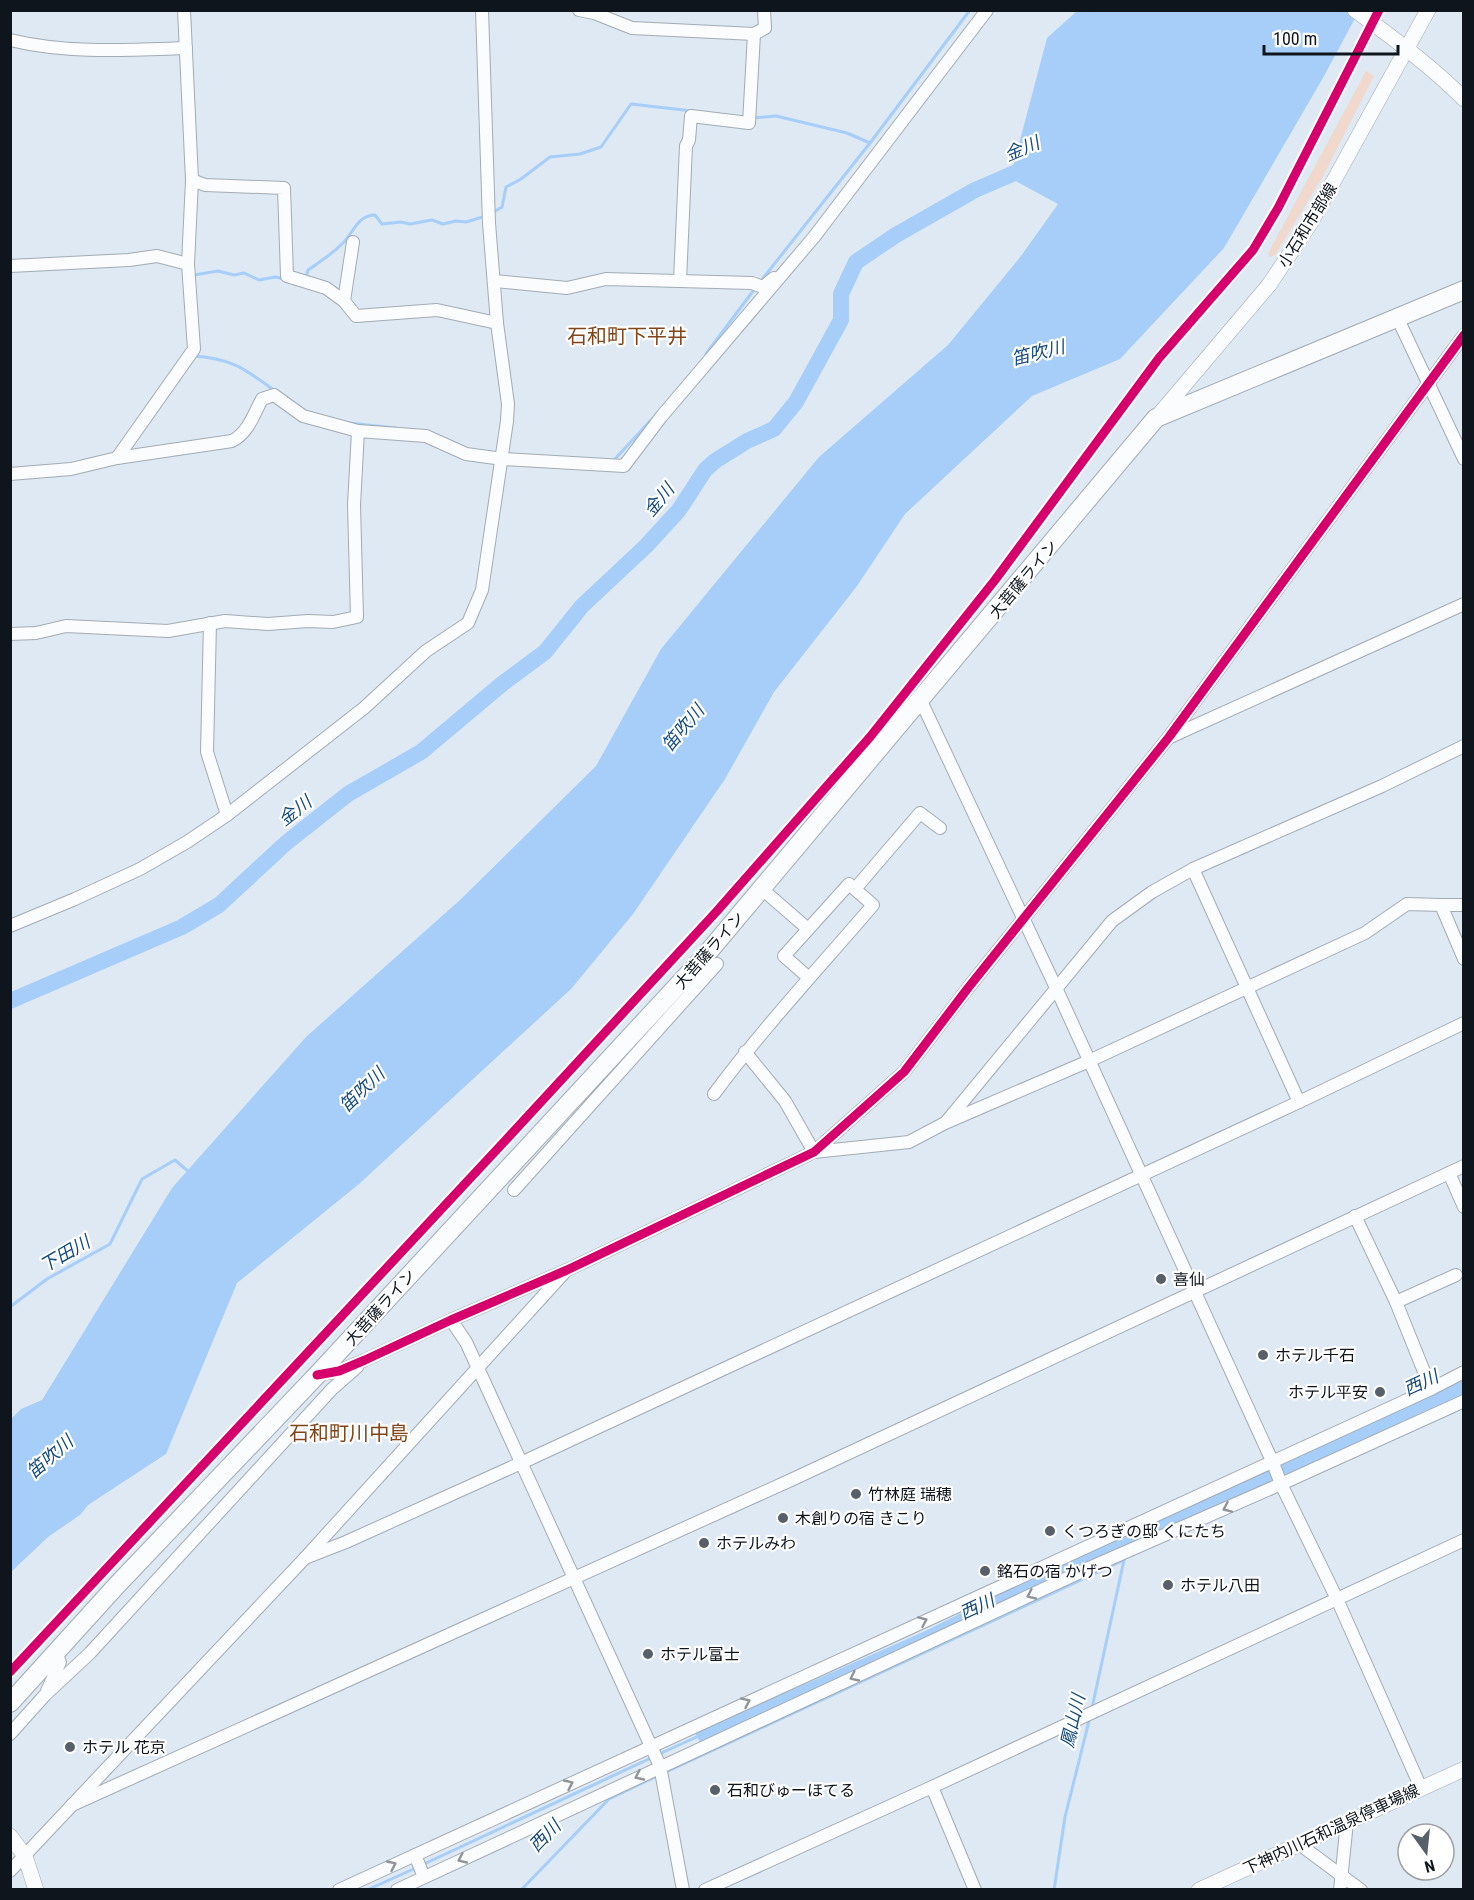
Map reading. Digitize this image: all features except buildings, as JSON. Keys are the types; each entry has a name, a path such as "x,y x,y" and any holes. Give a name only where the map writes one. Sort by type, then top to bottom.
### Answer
{"highway":[{"name":"大菩薩ライン","path":"10,1703 183,1516 653,1024 705,956 1156,418 1464,290"}],"main road":[{"path":"1355,10 1406,48 1464,99"},
{"name":"小石和市部線","path":"1156,418 1269,285 1311,222 1428,10"},
{"path":"1193,375 1197,389 1207,398"},
{"name":"下神内川石和温泉停車場線","path":"1199,1890 1464,1769"},
{"path":"10,1836 25,1856 36,1890"}],"street":[{"path":"117,458 194,349 188,264 192,180 184,10"},
{"path":"10,926 140,869 187,842 227,815 364,708 426,651 468,623 482,590 503,456 508,404 497,323 489,212 482,10"},
{"path":"579,10 594,12 632,28 754,34 765,28 764,10"},
{"path":"10,474 71,470 117,458 232,441 246,430 262,399 274,395 303,416 358,431 426,436 466,454 624,466 662,417 790,267 987,10"},
{"path":"680,281 686,146 689,140 691,116 749,123 754,34"},
{"path":"10,40 41,47 88,50 186,48"},
{"path":"192,180 205,185 284,188 287,276 326,288 344,301 356,316 437,310 497,323"},
{"path":"344,301 353,242"},
{"path":"10,266 129,260 157,256 188,264"},
{"path":"495,281 567,288 606,279 757,285 790,267"},
{"path":"1397,317 1464,459"},
{"path":"318,1375 339,1371 567,1270 814,1152 904,1072 968,988 1169,737 1427,382 1464,335"},
{"path":"10,634 36,633 66,626 168,631 210,623 333,622 357,617 354,505 358,431"},
{"path":"1169,737 1464,604"},
{"path":"210,623 207,752 227,815"},
{"path":"921,701 965,800 1057,990 1280,1482 1337,1599 1420,1788"},
{"path":"945,1123 1112,921 1152,892 1192,869 1382,786 1464,746"},
{"path":"855,889 920,813 940,828"},
{"path":"1192,869 1248,986 1299,1102"},
{"path":"714,1094 745,1052 873,905 849,884 784,956 809,978"},
{"path":"762,889 808,929"},
{"path":"814,1152 909,1142 945,1123 1089,1060 1365,933 1407,904 1464,905"},
{"path":"1441,905 1464,959"},
{"path":"514,1190 653,1024 717,964"},
{"path":"305,1558 346,1542 521,1463 1299,1102 1464,1023"},
{"path":"745,1052 785,1101 814,1152"},
{"path":"72,1805 791,1480 1003,1379 1464,1166"},
{"path":"1449,1173 1464,1207"},
{"path":"1355,1216 1396,1302 1431,1389"},
{"path":"10,1871 305,1558 567,1270"},
{"path":"1396,1302 1456,1275"},
{"path":"451,1320 466,1342 657,1764 683,1890"},
{"path":"10,1734 45,1695 90,1653 162,1571 332,1389 365,1360"},
{"path":"397,1890 657,1764 692,1731 1464,1372"},
{"path":"339,1890 415,1855 700,1747 1280,1482 1464,1401"},
{"path":"705,1890 1464,1540"},
{"path":"45,1695 60,1662 56,1653"},
{"path":"692,1731 700,1747"},
{"path":"932,1787 975,1890"},
{"path":"1340,1890 1347,1822"},
{"path":"1299,1844 1361,1890"},
{"path":"415,1855 424,1877"}],"shaded area":[{"path":"1366,71 1374,76 1322,178 1275,255 1270,257 1268,254 1273,244"}],"water":[{"name":"笛吹川","path":"1077,11 1359,11 1224,248 1120,359 1032,396 905,514 857,586 774,692 725,779 633,914 571,989 359,1184 237,1283 166,1454 88,1505 80,1515 48,1537 11,1572 11,1419 21,1409 42,1400 172,1188 306,1037 460,900 596,766 661,649 819,457 948,345 1021,256 1058,204 1010,178 1047,38"},
{"path":"1463,1380 1463,1394 701,1744 695,1733 923,1632 1091,1549"}],"waterway":[{"path":"760,282 870,143 970,10"},
{"path":"492,213 502,207 506,187 521,179 550,157 580,154 601,147 631,104 692,111"},
{"path":"752,118 776,116 847,133 870,143"},
{"name":"金川","path":"10,1001 182,927 219,905 286,843 348,794 421,752 502,684 545,652 582,606 646,546 679,510 705,470 747,441 774,429 796,402 841,320 841,294 856,262 896,235 975,190 1031,166"},
{"path":"306,277 308,270 339,247 356,225 369,216 375,215 382,224 401,222 410,224 432,220 443,224 456,221 466,222 486,216"},
{"path":"194,275 218,271 234,275 244,273 259,280 275,277 286,279"},
{"path":"706,354 756,287"},
{"path":"192,356 228,362 275,391"},
{"path":"614,460 652,419"},
{"path":"349,423 396,428"},
{"name":"下田川","path":"10,1307 47,1279 110,1244 142,1179 175,1160 189,1172"},
{"name":"鳳山川","path":"1092,1708 1124,1560"},
{"name":"西川","path":"666,1772 1124,1560"},
{"name":"鳳山川","path":"1054,1890 1065,1817 1090,1717"},
{"path":"657,1755 701,1735"},
{"path":"424,1864 651,1758"},
{"name":"西川","path":"521,1890 609,1799 657,1776"},
{"path":"367,1890 418,1867"}],"cycle path":[{"path":"10,1672 717,911 870,737 995,580 1159,358 1253,250 1278,208 1379,10"},
{"path":"317,1375 339,1371 567,1270 814,1152 904,1072 968,988 1169,737 1464,335"}],"place":[{"name":"喜仙","path":"1161,1279"},
{"name":"ホテル千石","path":"1263,1355"},
{"name":"ホテル平安","path":"1380,1392"},
{"name":"竹林庭 瑞穂","path":"856,1494"},
{"name":"木創りの宿 きこり","path":"783,1518"},
{"name":"くつろぎの邸 くにたち","path":"1050,1531"},
{"name":"ホテルみわ","path":"704,1543"},
{"name":"銘石の宿 かげつ","path":"985,1571"},
{"name":"ホテル八田","path":"1168,1585"},
{"name":"ホテル富士","path":"648,1654"},
{"name":"ホテル 花京","path":"70,1747"},
{"name":"石和びゅーほてる","path":"715,1790"}],"district":[{"name":"石和町下平井","path":"627,336"},
{"name":"石和町川中島","path":"349,1433"}]}
